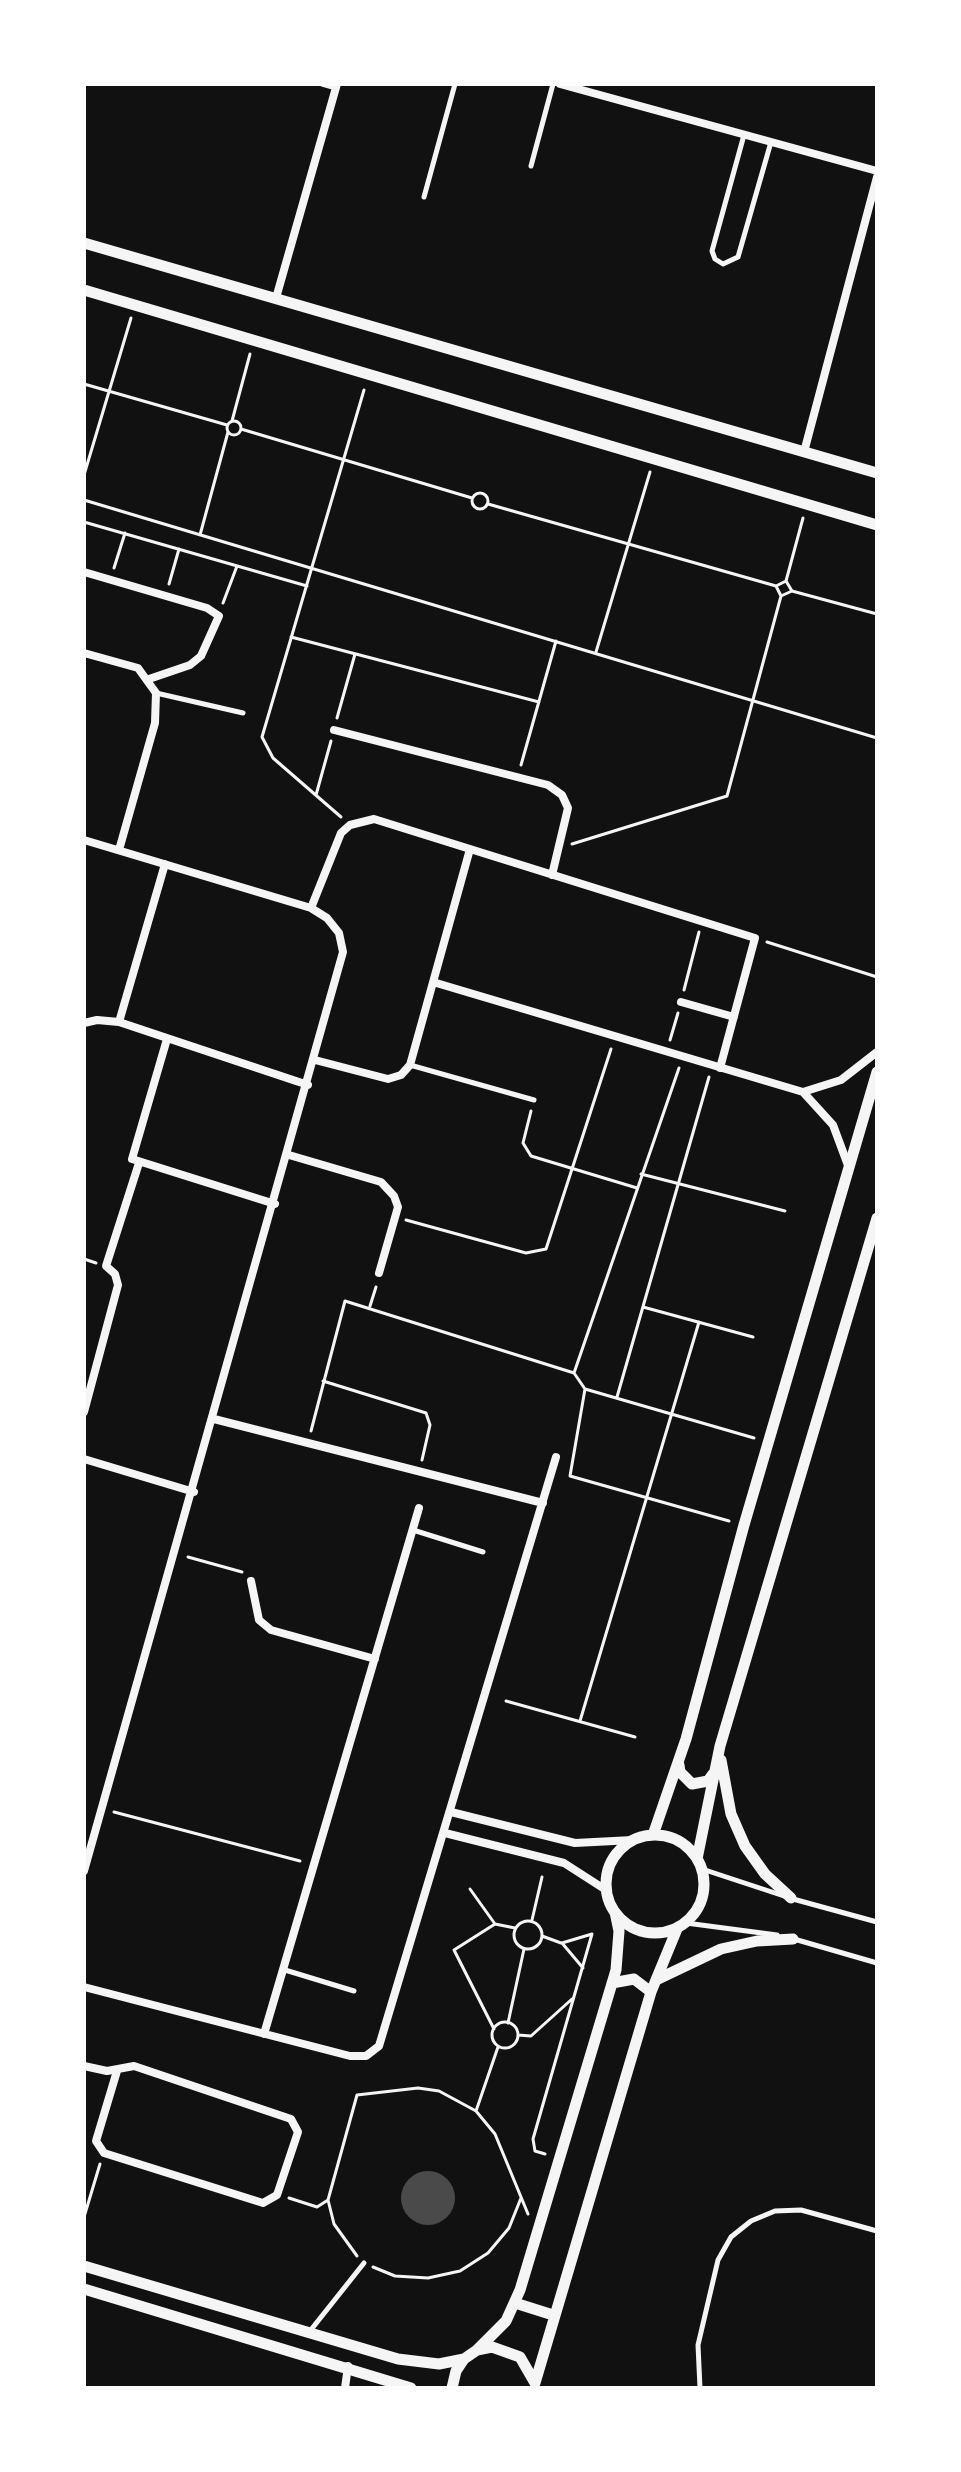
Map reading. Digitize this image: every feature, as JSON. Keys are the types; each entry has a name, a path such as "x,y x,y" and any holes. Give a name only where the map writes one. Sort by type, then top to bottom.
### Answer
{"street":[{"path":"560,84 877,171"},
{"path":"597,95 601,84"},
{"path":"276,298 337,86"},
{"path":"804,452 877,177"},
{"path":"84,243 877,473"},
{"path":"84,290 877,525"},
{"path":"84,572 207,608 219,616 201,656 190,665 149,679"},
{"path":"84,653 138,668 149,679 156,693 155,723 119,850"},
{"path":"334,730 548,785 562,795 568,808 552,875"},
{"path":"311,908 341,833 350,825 374,819 755,938 734,1017 716,1066"},
{"path":"84,840 311,908 327,918 339,933 343,952 289,1155 84,1871"},
{"path":"315,1060 388,1079 401,1075 410,1065 470,849"},
{"path":"119,1022 165,864"},
{"path":"433,982 803,1092 833,1125 849,1169"},
{"path":"681,1002 734,1017"},
{"path":"84,1023 97,1020 119,1022 308,1085"},
{"path":"167,1039 132,1159 275,1204"},
{"path":"803,1092 841,1080 877,1052"},
{"path":"653,1835 679,1764 744,1525 877,1072"},
{"path":"289,1155 381,1182 394,1196 398,1207 379,1273"},
{"path":"84,1412 118,1285 115,1274 106,1266 139,1163"},
{"path":"535,2386 553,2315 653,1986 682,1926 701,1904 704,1892 700,1864 720,1746 877,1218"},
{"path":"214,1419 543,1503"},
{"path":"84,1987 358,2057 373,2052 379,2046 556,1457"},
{"path":"84,1459 194,1492"},
{"path":"264,2034 419,1508"},
{"path":"251,1581 259,1620 271,1630 375,1659"},
{"path":"720,1746 728,1803 745,1846 765,1874 791,1898"},
{"path":"679,1764 680,1772 692,1784 708,1781 713,1774"},
{"path":"451,1812 575,1843 633,1840 653,1835 674,1839 700,1864"},
{"path":"84,1829 95,1832"},
{"path":"445,1833 564,1863 606,1890"},
{"path":"452,2388 456,2371 464,2359 499,2329 515,2303 619,1951 615,1912 606,1890 609,1867 615,1856 633,1840"},
{"path":"615,1912 636,1930 663,1933 682,1926"},
{"path":"653,1986 687,1962 721,1949 757,1941 793,1939"},
{"path":"612,1983 634,1979 653,1986"},
{"path":"84,2066 117,2071 134,2066 291,2119 298,2132 277,2195 263,2203 104,2153 96,2141 117,2071"},
{"path":"84,2266 308,2334 418,2363 439,2364 464,2359"},
{"path":"84,2289 348,2366 409,2387 416,2376 418,2363"},
{"path":"515,2303 553,2315"},
{"path":"477,2350 492,2347 520,2357 535,2386"},
{"path":"345,2388 348,2366"}],"lane":[{"path":"322,84 337,86"},
{"path":"424,197 455,84"},
{"path":"531,166 553,84"},
{"path":"744,134 712,251 715,259 723,264 738,257 771,142"},
{"path":"156,693 243,713"},
{"path":"410,1065 534,1100"},
{"path":"412,1530 483,1552"},
{"path":"700,1864 791,1898 877,1922"},
{"path":"682,1926 793,1939 877,1963"},
{"path":"285,1970 354,1991"},
{"path":"700,2388 698,2345 718,2260 731,2237 763,2216 801,2210 877,2231"},
{"path":"308,2334 364,2263"}],"path":[{"path":"84,475 135,304"},
{"path":"227,425 232,421 254,339"},
{"path":"350,825 266,750 262,737 369,373"},
{"path":"84,384 227,425"},
{"path":"232,421 239,422 241,429"},
{"path":"200,535 228,432 227,425"},
{"path":"241,429 472,498 483,493 488,504"},
{"path":"228,432 234,435 241,429"},
{"path":"595,654 654,457"},
{"path":"472,498 477,509 488,504 776,586 786,581"},
{"path":"84,500 877,738"},
{"path":"792,591 786,581 807,503"},
{"path":"84,522 307,586"},
{"path":"111,580 125,533"},
{"path":"166,596 179,549"},
{"path":"219,616 237,566"},
{"path":"558,849 727,796 781,596 776,586"},
{"path":"781,596 792,591 877,614"},
{"path":"291,637 539,702"},
{"path":"518,777 556,641"},
{"path":"667,1052 702,922"},
{"path":"755,938 877,977"},
{"path":"395,1216 526,1253 539,1253 546,1249 615,1036"},
{"path":"574,1373 683,1056"},
{"path":"617,1397 678,1184 716,1066"},
{"path":"534,1100 523,1143 525,1151 531,1156 637,1188"},
{"path":"641,1174 785,1211"},
{"path":"370,1306 379,1273"},
{"path":"308,1443 345,1301 370,1306 574,1373 585,1389 768,1443"},
{"path":"643,1307 753,1337"},
{"path":"580,1721 699,1322"},
{"path":"323,1381 426,1413 430,1425 419,1471"},
{"path":"585,1389 570,1476 744,1525"},
{"path":"176,1554 236,1570 251,1581"},
{"path":"506,1701 635,1737"},
{"path":"102,1809 315,1865"},
{"path":"531,1921 542,1877"},
{"path":"470,1889 495,1924 515,1928 531,1921"},
{"path":"531,1921 537,1924 542,1936 562,1943 583,1968"},
{"path":"495,1924 454,1950 494,2029 492,2039 498,2047 509,2048 518,2035"},
{"path":"515,1928 514,1941 524,1949 536,1947 542,1936"},
{"path":"559,2159 535,2151 533,2139 592,1934 562,1943"},
{"path":"508,2023 524,1949"},
{"path":"508,2023 518,2035 531,2036 574,1996"},
{"path":"494,2029 508,2023"},
{"path":"476,2111 498,2047"},
{"path":"522,2197 509,2228 495,2245 460,2271 428,2278 395,2276 364,2263 347,2246 334,2224 328,2200 357,2095 418,2088 459,2099 476,2111 495,2134 522,2197 536,2236"},
{"path":"84,2217 104,2153"},
{"path":"277,2195 317,2207 328,2200"}],"building":[{"path":"428,2171 447,2179 455,2198 447,2217 428,2225 409,2217 401,2198 409,2179"}]}
